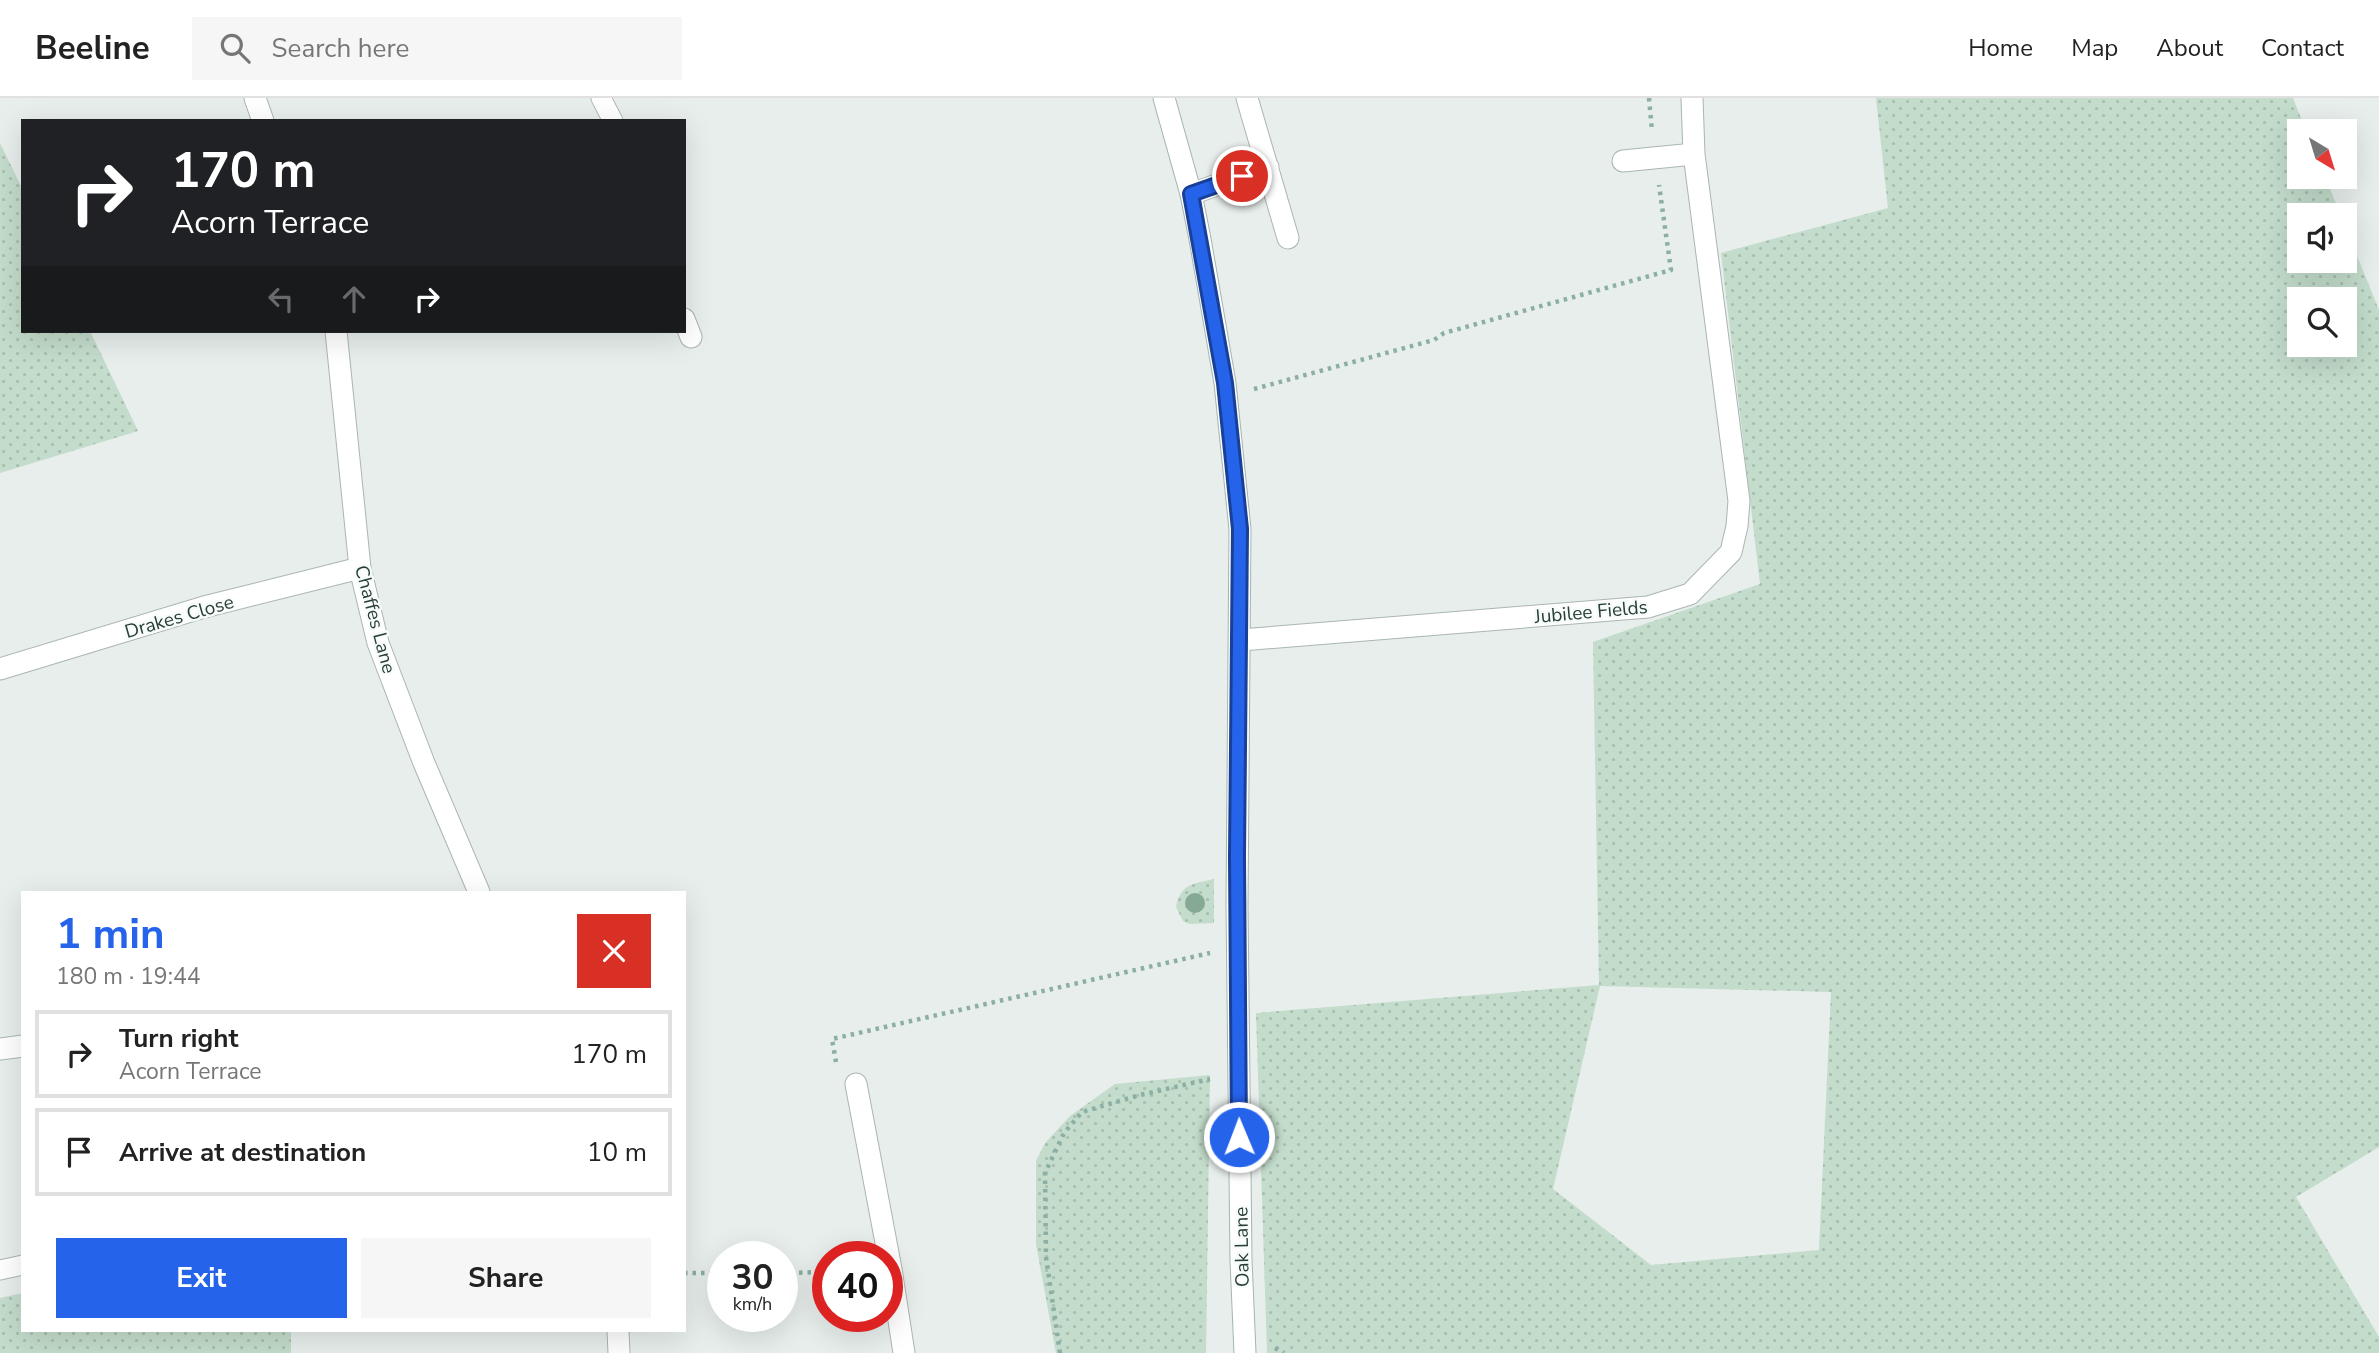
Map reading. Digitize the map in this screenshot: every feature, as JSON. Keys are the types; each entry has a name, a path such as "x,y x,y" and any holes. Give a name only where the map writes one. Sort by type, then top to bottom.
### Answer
{"street":[{"path":"255,98 261,119"},
{"name":"Oak Lane","path":"1164,98 1191,194 1226,397 1240,529 1238,1072 1245,1353"},
{"path":"1247,98 1288,238"},
{"name":"Jubilee Fields","path":"1241,640 1648,607 1690,594 1731,552 1740,501 1694,154 1692,98"},
{"path":"1623,161 1694,154"},
{"path":"1191,194 1268,167"},
{"name":"Chaffes Lane","path":"339,333 360,568 378,643 424,763 479,891"},
{"name":"Drakes Close","path":"0,669 204,607 360,568"},
{"path":"0,1049 21,1046"},
{"path":"856,1084 904,1353"},
{"path":"618,1332 619,1353"}],"lane":[{"path":"601,98 612,119"},
{"path":"0,1270 21,1265"}],"path":[{"path":"1226,397 1434,340 1444,333 1671,270 1649,98"},
{"path":"856,1084 841,1085 832,1039 1238,946"},
{"path":"1060,1353 1046,1257 1045,1173 1064,1132 1082,1112 1238,1072"},
{"path":"686,1273 707,1273"}],"green space":[{"path":"1876,98 2293,98 2301,119 2287,119 2287,189 2330,189 2336,203 2287,203 2287,273 2357,273 2357,256 2379,310 2379,1147 2296,1197 2379,1337 2379,1353 1267,1353 1256,1013 1599,985 1593,642 1760,584 1721,253 1888,208","holes":["1600,986 1831,992 1819,1250 1651,1265 1553,1189"]},
{"path":"0,143 21,186 21,333 91,333 138,431 0,473"},
{"path":"1214,879 1214,923 1190,924 1183,921 1176,907 1181,893 1189,886"},
{"path":"1210,1075 1206,1353 1056,1353 1036,1244 1036,1161 1045,1143 1070,1116 1115,1084"},
{"path":"21,1293 21,1332 291,1332 291,1353 0,1353 0,1298"}],"route":[{"path":"1239,1137 1237,857 1240,529 1225,383 1191,194 1242,176"}]}
